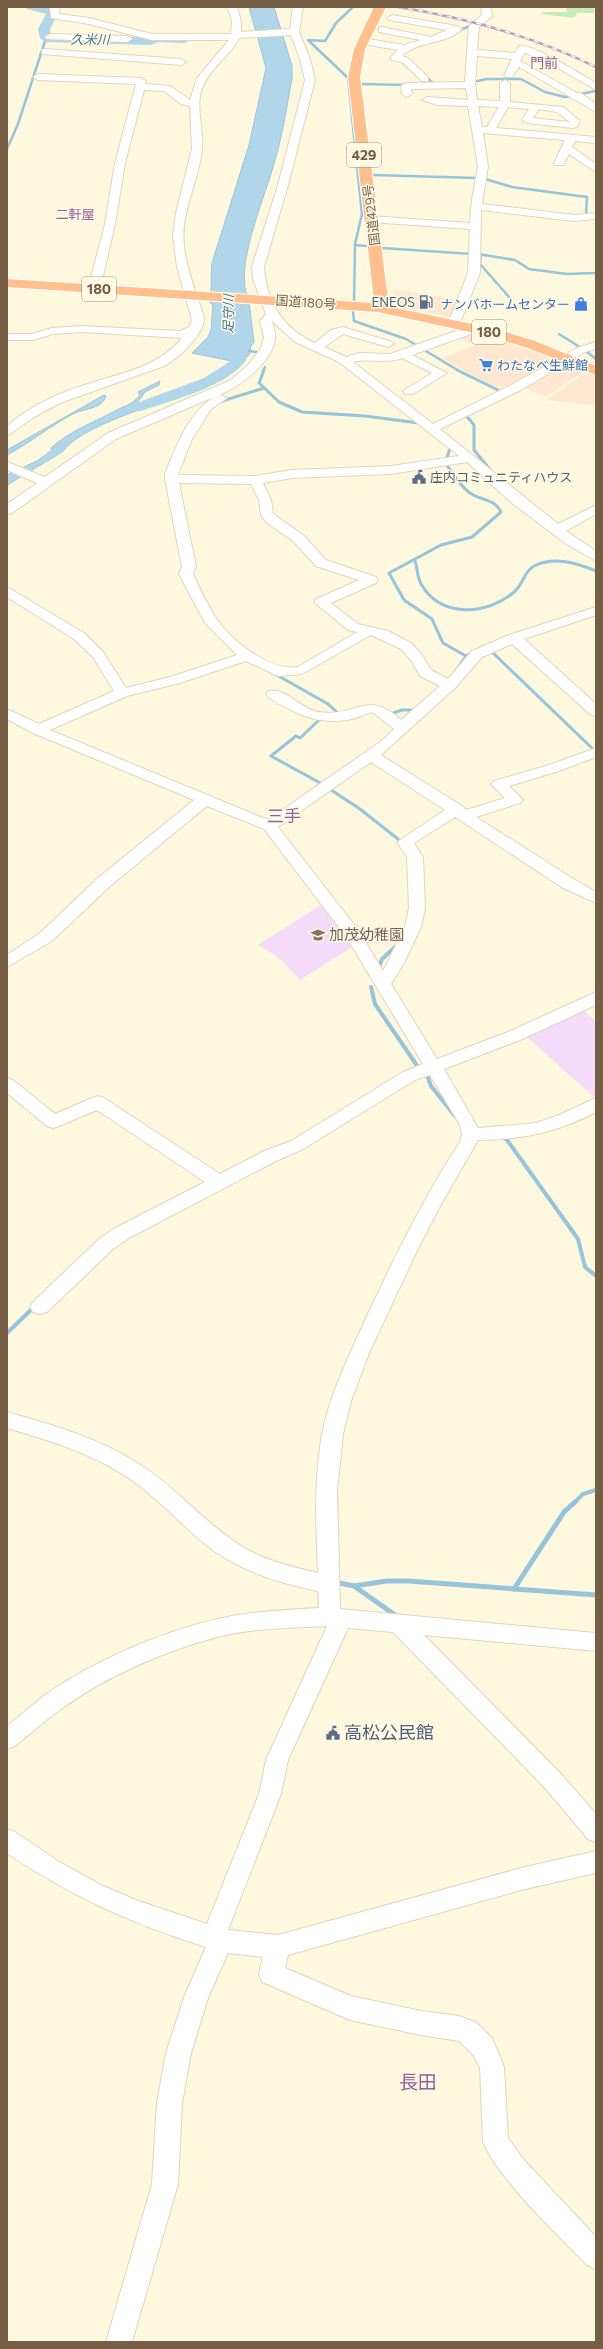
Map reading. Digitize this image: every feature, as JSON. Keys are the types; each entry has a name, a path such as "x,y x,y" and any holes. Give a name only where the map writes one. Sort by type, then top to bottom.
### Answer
{"highway":[{"name":"国道429号","path":"378,308 381,300 370,219 354,77 354,62 362,41 380,7"},
{"name":"国道180号","path":"7,283 378,308 454,323 523,342 596,371"}],"street":[{"path":"55,7 54,16 89,21 124,32 154,38 194,38 292,33"},
{"path":"7,337 33,337 52,331 82,329 132,330 182,335 194,329 198,320 194,295 181,259 178,234 197,149 196,94 200,82 218,58 232,45 238,35 238,20 232,7"},
{"path":"298,7 292,33 305,59 310,80 283,185 258,267 261,299 272,315 294,336 345,361 470,458 516,500 558,530 591,550"},
{"path":"454,323 474,272 476,249 474,226 483,166 470,85 474,26 487,16 486,7"},
{"path":"362,41 403,48 433,39 457,29 392,18"},
{"path":"382,30 433,39"},
{"path":"50,37 148,40 154,38"},
{"path":"140,87 171,81 194,38"},
{"path":"489,131 505,105 507,79 515,60 524,46 596,87"},
{"path":"403,48 395,58 405,60 425,79"},
{"path":"45,52 110,57 185,56"},
{"path":"473,53 515,60 596,109"},
{"path":"103,72 110,57"},
{"path":"38,77 103,72 141,81 140,87 135,96 126,146 120,163 110,224 94,289"},
{"path":"171,81 184,102 196,104"},
{"path":"407,94 406,86 438,92 470,85"},
{"path":"576,96 596,93"},
{"path":"427,100 473,105 541,107 553,96"},
{"path":"476,129 569,143 596,140"},
{"path":"559,163 569,143"},
{"path":"569,143 596,169"},
{"path":"476,206 574,218 596,216"},
{"path":"370,219 474,226"},
{"path":"7,510 43,481 119,432 215,394 243,377 267,347 270,338 266,321 272,315"},
{"path":"345,361 360,356 382,359 404,355 421,347 474,328"},
{"path":"7,432 31,414 52,402 91,386 160,364 178,352 193,333 191,330"},
{"path":"316,348 335,332 343,330 388,344"},
{"path":"431,429 568,359 581,350 596,345"},
{"path":"404,355 441,373 409,391"},
{"path":"243,377 240,390 216,400 206,407 185,441 171,474 188,567 186,574 210,620 245,657 273,670 292,672 317,662 369,631"},
{"path":"171,479 255,480 292,474 391,470 470,458"},
{"path":"7,466 43,481"},
{"path":"255,480 265,500 267,516 298,538 321,563 371,580 320,602 346,623 383,634 406,646 417,658 425,673 448,684"},
{"path":"558,530 596,509"},
{"path":"7,591 79,636 98,655 122,693"},
{"path":"269,826 371,755 404,729 408,721 448,684 473,657 488,648 514,638 596,611"},
{"path":"514,638 596,712"},
{"path":"38,730 122,693 175,680 245,657"},
{"path":"273,694 312,716 323,718 341,717 373,708 404,729"},
{"path":"7,713 38,730 269,826 353,934 382,983 424,1070 470,1129 498,1134 513,1134 570,1119 596,1104"},
{"path":"382,983 389,976 396,963 402,946 413,927 417,908 417,872 415,857 405,842 461,812 515,800 499,784 554,768 595,752"},
{"path":"371,755 461,812 569,884 596,898"},
{"path":"7,962 46,937 104,882 204,800"},
{"path":"40,1306 117,1236 216,1181 282,1152 390,1086 424,1070 514,1036 596,998"},
{"path":"7,1084 53,1122 98,1102 216,1181"},
{"path":"119,2342 165,2184 168,2161 171,2092 184,2034 270,1794 275,1776 277,1760 336,1618 329,1582 330,1451 341,1400 387,1292 437,1195 469,1143 470,1129"},
{"path":"7,1420 81,1442 103,1452 148,1481 213,1537 235,1553 274,1571 329,1582"},
{"path":"7,1739 77,1687 121,1664 170,1642 222,1627 259,1621 336,1618 596,1642"},
{"path":"399,1624 553,1781 596,1831"},
{"path":"7,1840 53,1871 89,1891 142,1913 217,1939 256,1946 278,1946 525,1878 596,1862"},
{"path":"278,1946 270,1974 350,2008 421,2023 451,2025 468,2032 477,2040 489,2057 492,2067 496,2142 516,2169 596,2256"}],"shaded area":[{"name":"ENEOS","path":"393,289 460,300 449,317 393,304"},
{"path":"472,332 559,359 505,391 441,358 476,345 458,337"},
{"path":"564,364 584,371 546,397 521,387"},
{"path":"587,372 596,376 596,405 546,400"},
{"path":"324,903 355,945 300,980 279,958 258,945"},
{"path":"584,1011 596,1021 596,1099 527,1037"}],"green space":[{"path":"568,7 594,7 595,10 594,13 577,13 574,18 541,14 544,12 569,12 566,10"}],"water":[{"path":"249,7 274,7 292,66 292,78 278,150 254,226 245,262 244,279 246,293 248,294 254,342 251,346 250,353 242,363 192,353 208,337 211,330 213,305 209,302 211,293 212,263 249,145 266,68"},
{"path":"160,381 159,385 145,392 137,403 139,405 160,397 168,399 110,421 82,435 70,443 62,452 7,485 7,475 37,461 52,450 51,448 58,442 82,427 130,404 140,395 138,392"},
{"path":"104,395 106,396 104,400 97,406 75,413 7,455 7,450"}],"waterway":[{"name":"久米川","path":"31,7 53,12 44,29 46,38 151,41 156,38 185,39"},
{"path":"353,7 336,23 325,41 308,40 348,78 362,214 355,244 354,302"},
{"path":"458,31 472,25"},
{"path":"7,149 18,124 46,38"},
{"path":"425,76 436,86"},
{"path":"473,82 487,79 521,79 545,92 565,97 596,91"},
{"path":"362,84 407,85"},
{"path":"373,175 477,178"},
{"path":"485,179 512,187 587,197 586,215"},
{"path":"355,245 366,246"},
{"path":"382,248 472,254"},
{"path":"481,254 515,260 529,269 567,274 596,273"},
{"path":"481,254 480,264 509,297"},
{"path":"353,311 354,321 406,339 459,371"},
{"path":"559,334 578,346"},
{"name":"足守川","path":"136,408 209,381 237,363 240,359 228,345 228,335"},
{"path":"249,351 256,352"},
{"path":"587,352 596,359"},
{"path":"263,371 265,367"},
{"path":"264,370 259,383 279,402 302,412 365,416 419,423"},
{"path":"459,371 502,392"},
{"path":"219,402 264,388"},
{"path":"464,413 474,425 474,450 492,472"},
{"path":"446,461 450,448 448,446"},
{"path":"446,464 466,490 474,496 495,504 501,512 472,537 441,545 389,573 404,600 432,619 443,643 466,656"},
{"path":"415,561 421,584 430,595 440,603 452,608 464,610 490,606 503,600 520,586 531,568 542,563 549,561 573,563 596,571"},
{"path":"490,650 596,752"},
{"path":"466,656 473,652"},
{"path":"457,669 466,656"},
{"path":"275,674 328,704 340,715"},
{"path":"388,715 402,710 416,710"},
{"path":"322,784 271,756 296,736 300,738 319,720 324,719"},
{"path":"328,788 360,809 398,839 401,845"},
{"path":"379,967 382,959 395,947"},
{"path":"371,987 375,1004 420,1070"},
{"path":"426,1072 431,1086 455,1116"},
{"path":"500,1136 507,1140 578,1239 585,1267 596,1276"},
{"path":"7,1333 34,1307"},
{"path":"575,1502 583,1494 596,1490"},
{"path":"514,1589 564,1512 575,1502"},
{"path":"354,1586 387,1581 409,1581 514,1589"},
{"path":"334,1582 354,1586"},
{"path":"354,1586 395,1615"},
{"path":"514,1589 596,1595"}],"railway":[{"path":"398,7 450,17 524,37 596,67"}],"place":[{"name":"ENEOS","path":"426,302"},
{"name":"ナンバホームセンター","path":"581,304"},
{"name":"わたなべ生鮮館","path":"486,365"},
{"name":"庄内コミュニティハウス","path":"419,477"},
{"name":"加茂幼稚園","path":"318,935"},
{"name":"高松公民館","path":"333,1733"}],"district":[{"name":"門前","path":"544,63"},
{"name":"二軒屋","path":"75,214"},
{"name":"三手","path":"284,816"},
{"name":"長田","path":"418,2082"}]}
